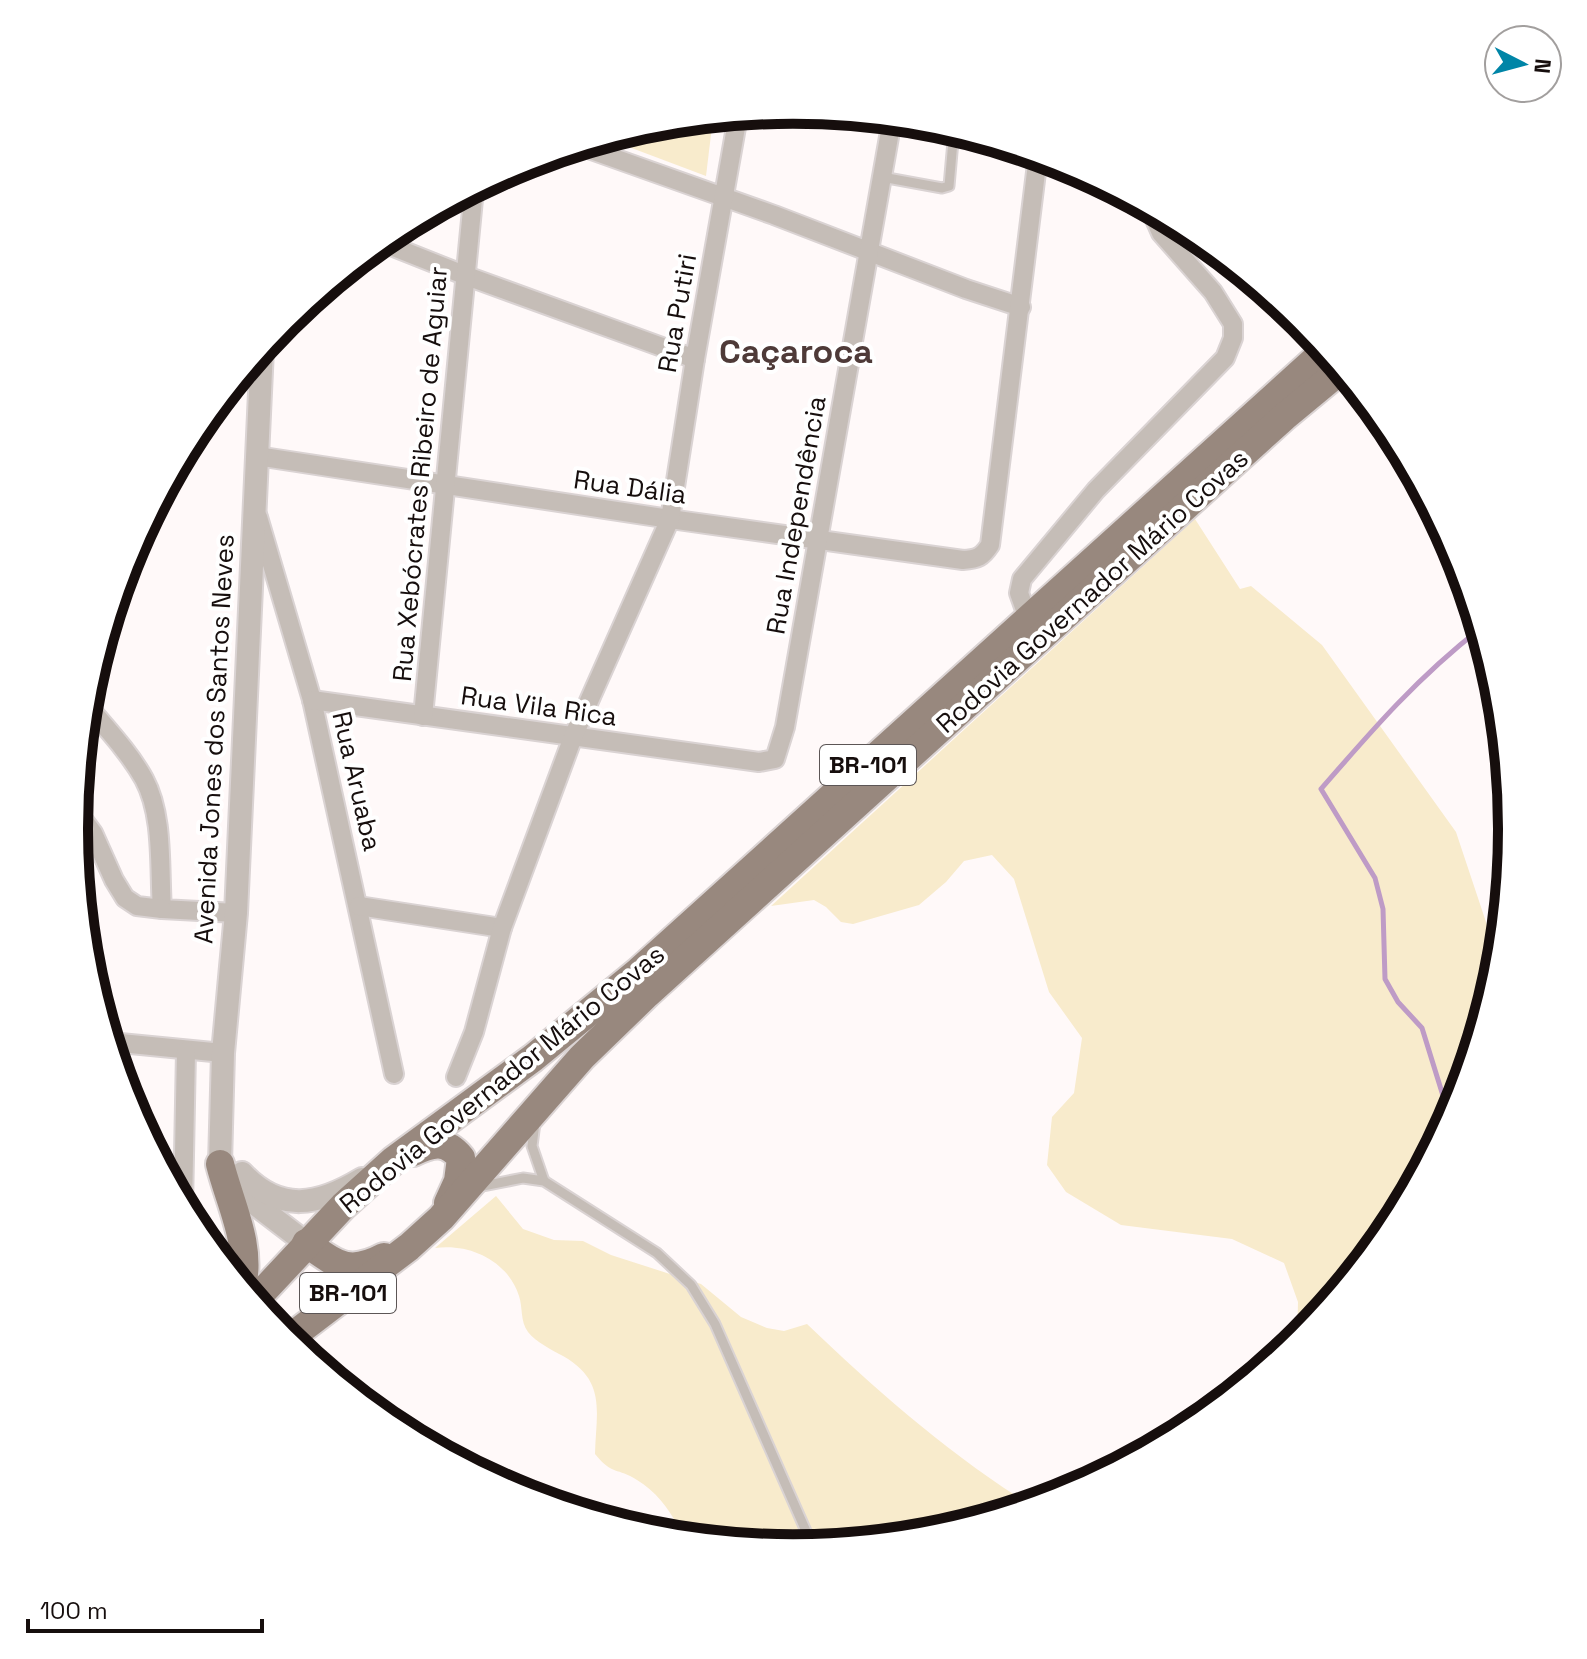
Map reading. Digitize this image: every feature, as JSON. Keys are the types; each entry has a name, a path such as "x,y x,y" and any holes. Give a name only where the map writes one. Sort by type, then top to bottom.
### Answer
{"main road":[{"name":"Rodovia Governador Mário Covas","path":"261,1293 306,1243 394,1160 597,1008 1318,358"},
{"name":"Rodovia Governador Mário Covas","path":"298,1331 409,1247 441,1218 582,1057 647,994 1284,417 1334,376"},
{"path":"394,1160 436,1144 443,1143 454,1149 461,1158 461,1168 441,1218"},
{"path":"220,1164 242,1240 244,1271"},
{"path":"306,1243 339,1266 349,1267 369,1264 409,1247"}],"street":[{"name":"Rua Putiri","path":"456,1077 474,1032 502,928 573,737 670,519 736,127"},
{"name":"Rua Independência","path":"759,762 775,759 782,739 890,131"},
{"path":"597,152 1021,307 1037,168"},
{"name":"Rua Xebócrates Ribeiro de Aguiar","path":"423,716 473,202"},
{"path":"1029,621 1019,593 1022,579 1096,490 1225,358 1233,338 1233,324 1213,292 1158,226"},
{"path":"395,248 695,359"},
{"name":"Rua Dália","path":"257,456 670,519 963,560 976,559 983,556 990,545 1021,307"},
{"name":"Avenida Jones dos Santos Neves","path":"220,1164 223,1053 236,913 261,366"},
{"name":"Rua Aruaba","path":"254,503 312,700 394,1074"},
{"name":"Rua Vila Rica","path":"312,700 759,762"},
{"path":"97,719 144,779 151,799 157,827 162,909"},
{"path":"88,826 125,898 137,906 236,913"},
{"path":"359,906 502,928"},
{"path":"121,1043 223,1053"},
{"path":"183,1183 186,1051"},
{"name":"Avenida Jones dos Santos Neves","path":"220,1131 232,1159 252,1184 264,1192 290,1201 308,1202 327,1197 394,1160"},
{"path":"220,1164 246,1197 306,1243"}],"lane":[{"path":"882,177 942,188 949,186 953,143"},
{"path":"541,1102 532,1146 544,1181"},
{"path":"467,1190 523,1178 544,1181 657,1253 691,1285 715,1324 807,1534"}],"shaded area":[{"path":"712,129 706,176 624,145"},
{"path":"1195,519 1240,589 1251,586 1322,645 1456,832 1491,936 1475,1012 1462,1056 1426,1142 1380,1221 1353,1259 1297,1322 1298,1302 1284,1263 1232,1239 1121,1225 1066,1192 1047,1165 1052,1117 1074,1093 1082,1038 1049,992 1014,879 992,855 964,861 946,882 919,905 853,924 841,922 814,900 771,906"},
{"path":"496,1196 523,1229 554,1240 583,1241 611,1255 701,1284 741,1317 767,1328 784,1331 807,1324 915,1421 1020,1498 931,1521 840,1533 747,1533 677,1525 659,1498 630,1476 606,1466 595,1454 597,1411 593,1387 577,1366 528,1332 519,1296 506,1273 497,1264 474,1252 461,1248 435,1248"}],"waterway":[{"path":"1445,1100 1422,1028 1398,1002 1385,979 1383,909 1375,878 1321,789 1416,685 1472,636"}],"district":[{"name":"Caçaroca","path":"796,351"}]}
